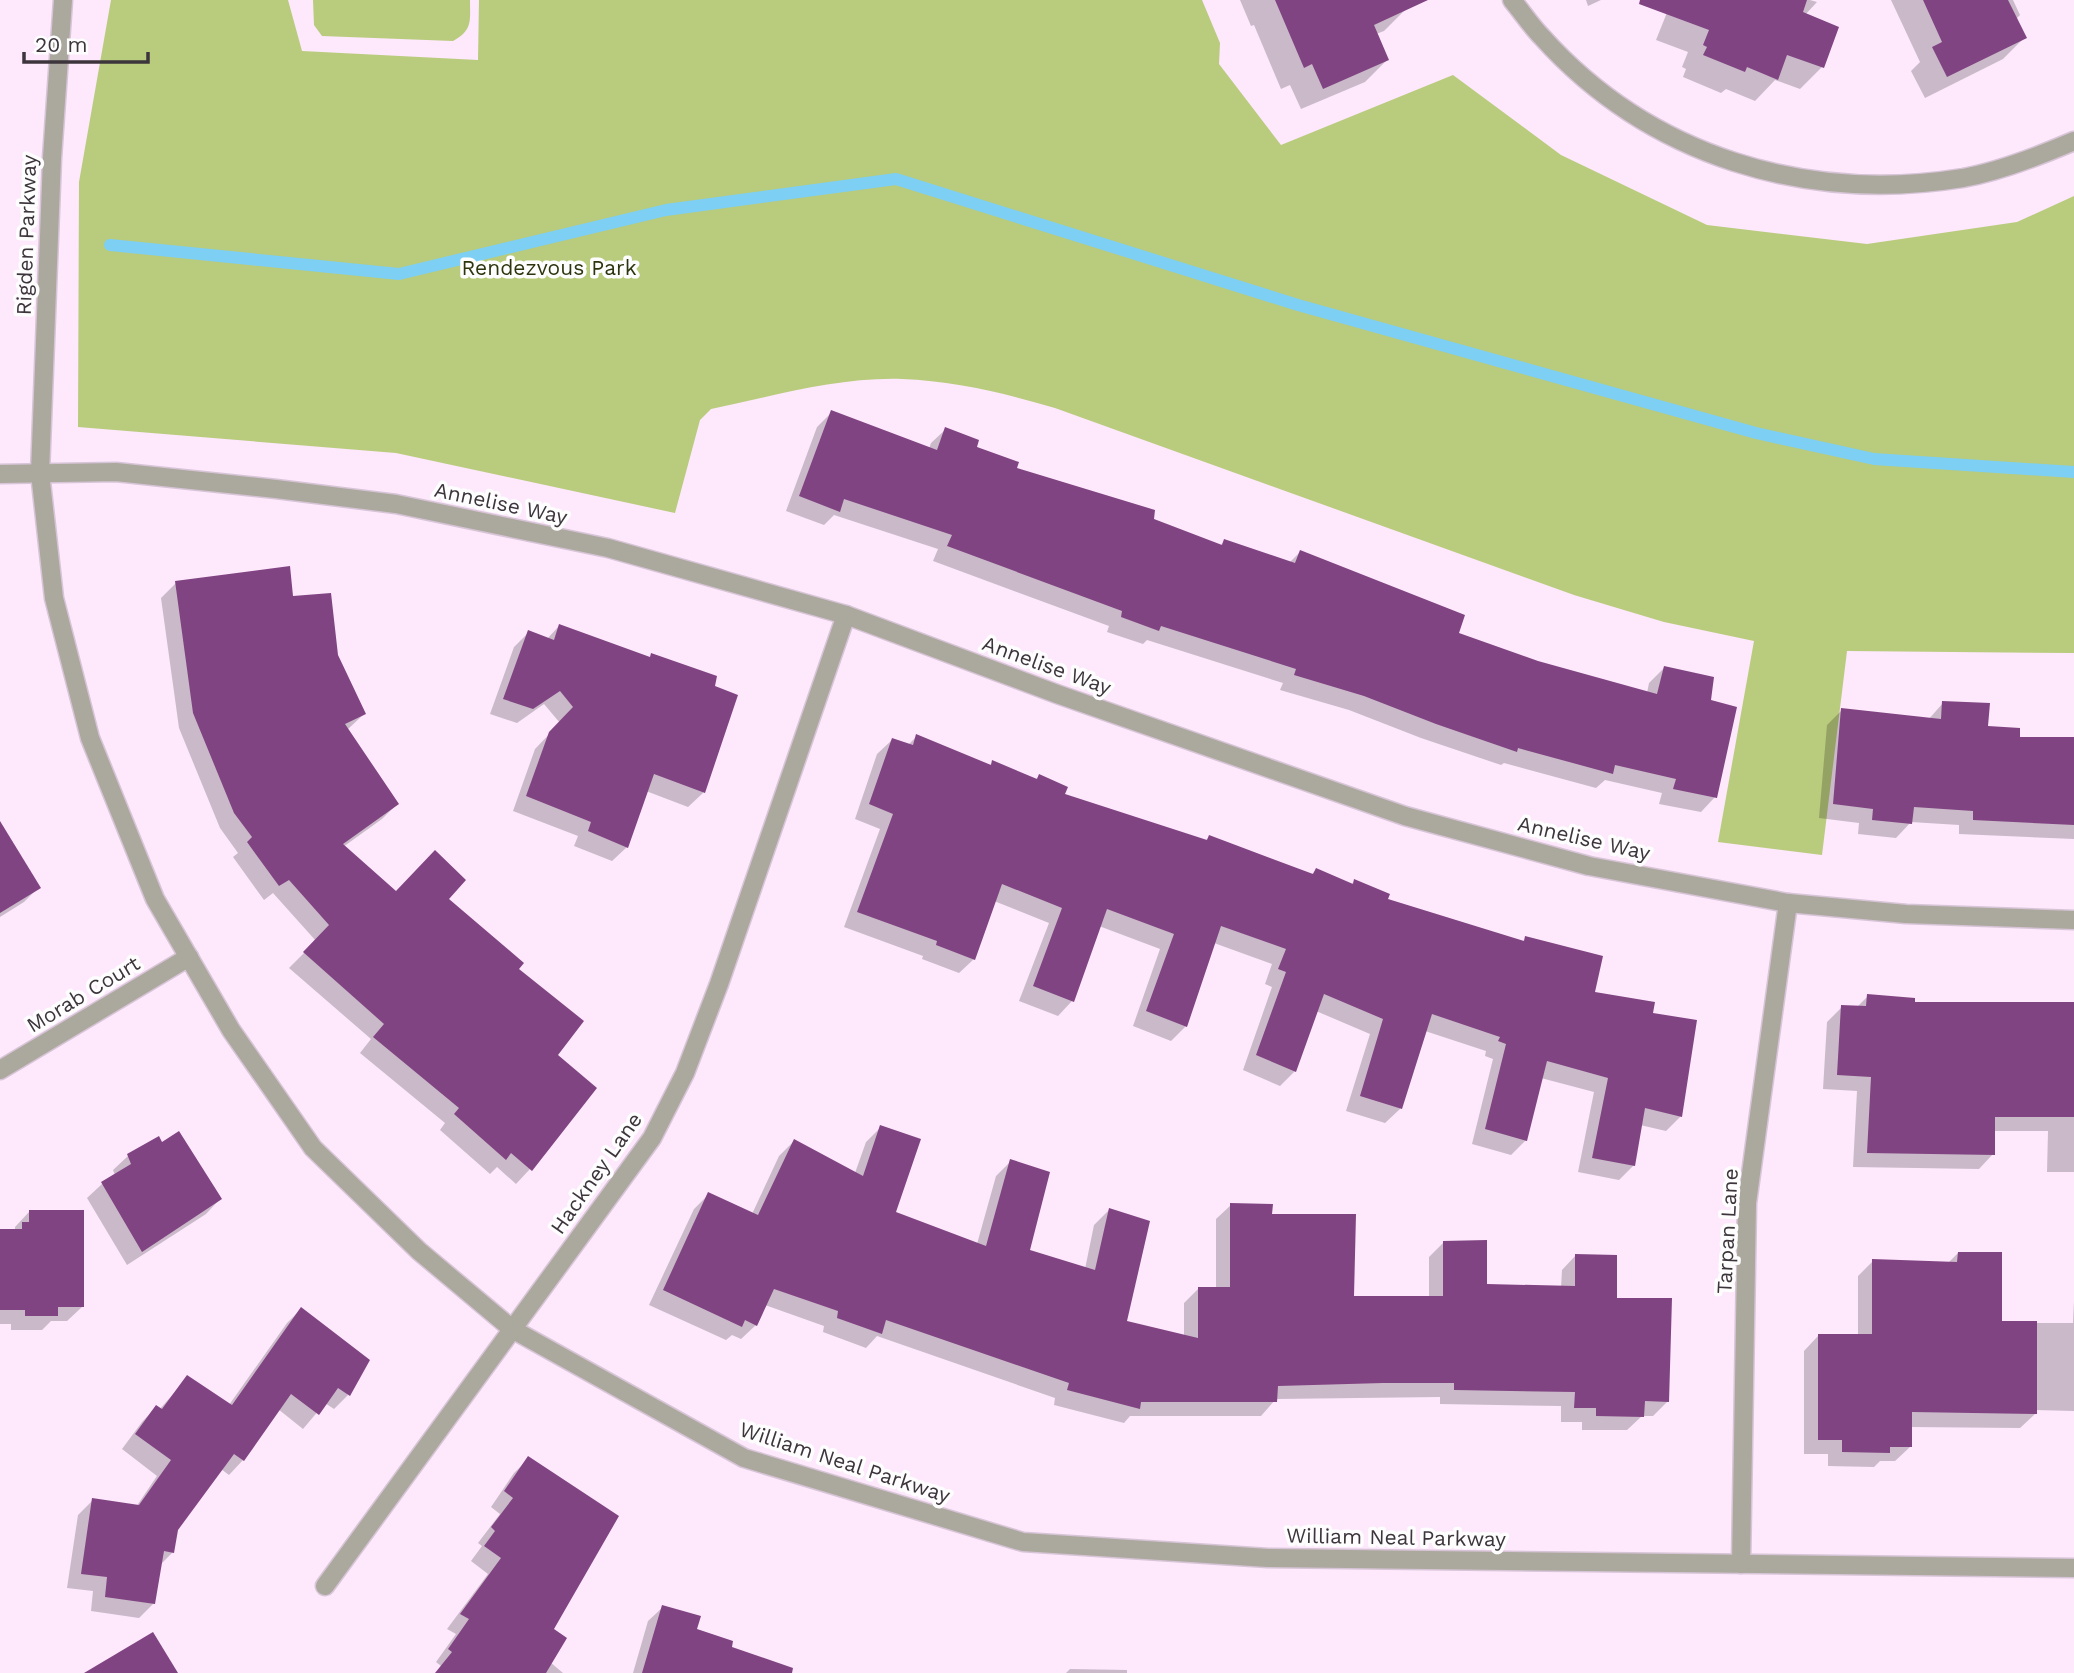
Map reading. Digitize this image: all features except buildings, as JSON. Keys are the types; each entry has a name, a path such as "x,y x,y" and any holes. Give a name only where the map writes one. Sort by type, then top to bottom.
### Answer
{"street":[{"name":"Rigden Parkway","path":"40,473 52,158 63,0"},
{"path":"1512,0 1542,38 1594,86 1653,126 1709,153 1754,169 1824,183 1895,186 1965,177 2034,158 2074,141"},
{"name":"Annelise Way","path":"0,474 116,472 396,504 608,548 846,615 1057,694 1405,816 1589,866 1788,903 1906,914 2074,920"},
{"name":"William Neal Parkway","path":"40,473 54,598 90,738 155,899 231,1030 313,1148 419,1251 512,1329 744,1458 1023,1542 1268,1558 2074,1568"},
{"name":"Hackney Lane","path":"325,1586 652,1138 685,1073 724,971 846,615"},
{"name":"Tarpan Lane","path":"1741,1564 1747,1203 1788,903"},
{"name":"Morab Court","path":"0,1070 189,957"}],"green space":[{"name":"Rendezvous Park","path":"111,0 288,0 302,51 478,60 479,0 1202,0 1220,43 1219,64 1281,145 1453,75 1561,155 1707,225 1867,244 2017,222 2074,196 2074,653 1847,651 1822,855 1718,842 1754,641 1664,622 1574,595 1055,408 998,393 941,382 878,379 806,388 711,409 700,420 675,513 396,453 78,427 79,182"},
{"path":"313,0 470,0 470,19 464,33 453,41 322,36 314,25"}],"waterway":[{"path":"110,245 399,274 666,210 896,179 1298,305 1756,433 1874,459 2074,472"}]}
